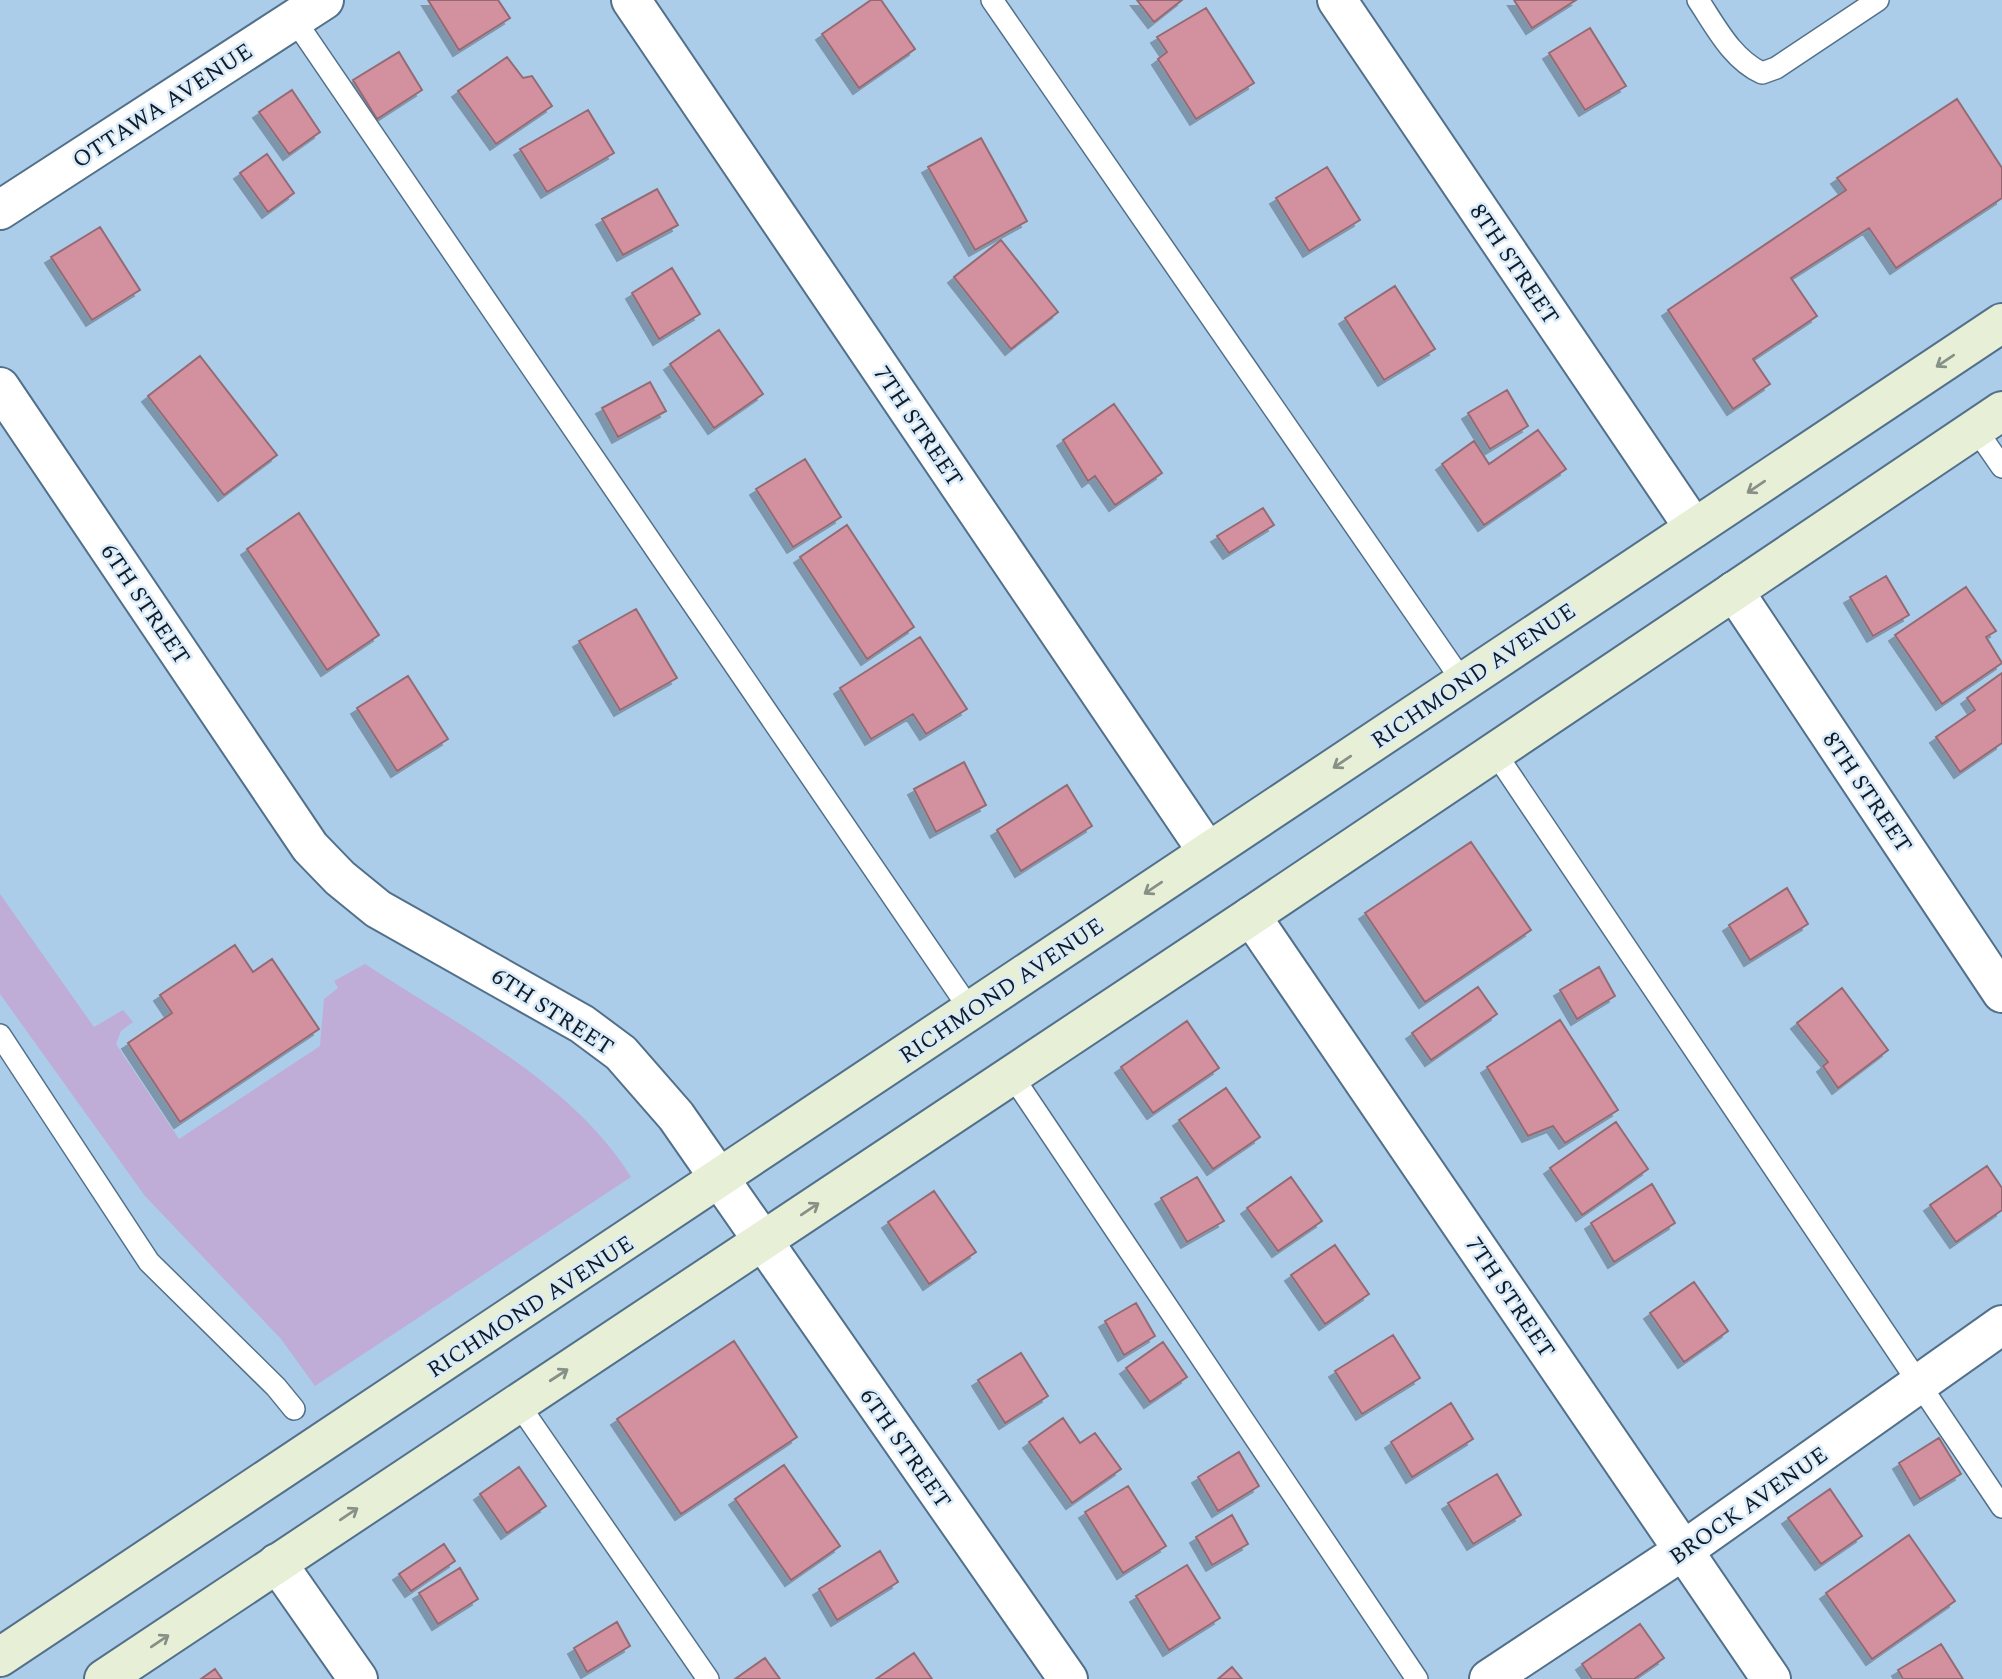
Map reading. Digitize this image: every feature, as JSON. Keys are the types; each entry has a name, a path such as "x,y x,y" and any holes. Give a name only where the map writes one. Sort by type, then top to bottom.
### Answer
{"main road":[{"name":"RICHMOND AVENUE","path":"0,1657 720,1180 1207,851 2002,323"},
{"path":"104,1679 1251,916 1989,419"}],"street":[{"name":"7TH STREET","path":"631,0 1207,851"},
{"name":"8TH STREET","path":"1337,0 1694,528"},
{"name":"OTTAWA AVENUE","path":"0,210 309,10"},
{"name":"6TH STREET","path":"0,387 310,847 340,878 379,909 582,1024 621,1053 677,1116 1068,1679"},
{"name":"8TH STREET","path":"1734,591 2002,993"},
{"name":"7TH STREET","path":"1251,916 1771,1679"},
{"name":"BROCK AVENUE","path":"1489,1679 1684,1550 2002,1325"},
{"path":"277,1563 358,1679"}],"lane":[{"path":"992,0 1463,682"},
{"path":"1698,0 1746,66 1762,73 1776,68 1878,0"},
{"path":"309,10 971,1011"},
{"path":"1989,419 2002,467"},
{"path":"1494,751 2002,1507"},
{"path":"0,1035 149,1262 276,1387 294,1409"},
{"path":"1012,1074 1417,1679"},
{"path":"517,1402 708,1679"}],"shaded area":[{"path":"0,894 94,1027 123,1010 133,1022 121,1031 116,1044 179,1139 320,1046 324,999 338,988 334,981 365,964 474,1033 545,1084 578,1112 607,1143 631,1177 315,1386 281,1339 145,1196 0,994"}],"building":[{"path":"428,0 498,0 510,18 459,50"},
{"path":"871,0 881,0 915,49 859,88 822,34"},
{"path":"1137,0 1182,0 1154,22"},
{"path":"1514,0 1576,0 1532,28"},
{"path":"1206,8 1254,83 1196,119 1158,59 1167,52 1157,37"},
{"path":"1590,28 1626,86 1585,110 1549,53"},
{"path":"399,52 422,90 377,119 353,80"},
{"path":"507,57 523,78 532,76 552,106 496,144 458,91"},
{"path":"292,90 320,132 289,154 259,112"},
{"path":"1957,99 2002,168 2002,198 1896,268 1869,228 1791,278 1817,316 1753,359 1770,384 1733,409 1668,310 1846,190 1837,178"},
{"path":"588,110 614,153 547,192 520,149"},
{"path":"981,138 1027,221 975,250 928,167"},
{"path":"267,154 294,193 268,212 240,173"},
{"path":"1327,167 1360,220 1309,251 1276,198"},
{"path":"657,189 678,225 623,255 602,219"},
{"path":"100,227 140,290 92,320 51,257"},
{"path":"1001,240 1058,312 1011,349 954,277"},
{"path":"672,268 700,314 659,339 632,293"},
{"path":"1395,286 1435,349 1384,380 1345,318"},
{"path":"719,330 763,394 714,428 670,364"},
{"path":"200,356 277,455 224,495 148,396"},
{"path":"650,382 666,411 618,437 602,408"},
{"path":"1507,390 1528,426 1490,449 1468,413"},
{"path":"1114,404 1162,473 1115,505 1095,476 1088,481 1063,440"},
{"path":"1538,430 1566,469 1484,525 1442,464 1474,441 1489,464"},
{"path":"805,459 841,517 793,547 756,489"},
{"path":"1263,508 1274,525 1229,553 1217,536"},
{"path":"299,513 379,635 327,670 247,549"},
{"path":"847,525 914,627 867,659 800,557"},
{"path":"1886,576 1909,615 1873,636 1850,597"},
{"path":"1966,587 1996,631 1986,637 2002,663 1942,704 1895,635"},
{"path":"636,609 677,678 620,710 579,641"},
{"path":"920,637 967,709 926,734 913,714 871,739 840,688"},
{"path":"2002,673 2002,743 1960,772 1936,737 1975,710 1967,698"},
{"path":"408,676 448,739 397,771 357,708"},
{"path":"964,762 986,805 936,832 914,789"},
{"path":"1067,785 1092,826 1021,871 997,830"},
{"path":"1471,842 1531,930 1425,1002 1365,913"},
{"path":"1787,888 1808,924 1750,960 1729,925"},
{"path":"235,945 253,972 272,959 319,1029 180,1122 128,1043 172,1013 160,995"},
{"path":"1599,967 1615,996 1577,1019 1560,990"},
{"path":"1478,987 1497,1014 1431,1060 1412,1033"},
{"path":"1842,988 1888,1050 1838,1088 1823,1066 1828,1062 1797,1023"},
{"path":"1560,1020 1618,1110 1565,1143 1553,1126 1528,1136 1487,1067"},
{"path":"1187,1021 1219,1068 1153,1113 1121,1067"},
{"path":"1226,1088 1260,1137 1213,1169 1179,1120"},
{"path":"1616,1122 1648,1169 1582,1215 1550,1168"},
{"path":"1987,1166 2002,1188 2002,1210 1956,1242 1930,1205"},
{"path":"1197,1177 1224,1221 1187,1242 1161,1198"},
{"path":"1291,1177 1322,1221 1278,1251 1247,1208"},
{"path":"1652,1184 1675,1223 1614,1262 1591,1223"},
{"path":"934,1191 976,1252 929,1284 888,1222"},
{"path":"1335,1245 1369,1294 1325,1324 1291,1275"},
{"path":"1694,1282 1728,1331 1684,1362 1650,1313"},
{"path":"1136,1303 1155,1336 1124,1355 1105,1321"},
{"path":"1393,1335 1420,1378 1362,1414 1335,1371"},
{"path":"734,1341 797,1437 681,1514 617,1419"},
{"path":"1163,1342 1187,1377 1150,1402 1126,1368"},
{"path":"1021,1353 1048,1396 1005,1423 978,1380"},
{"path":"1451,1403 1473,1439 1412,1477 1391,1442"},
{"path":"1063,1418 1080,1443 1095,1433 1121,1469 1072,1503 1029,1442"},
{"path":"1939,1438 1961,1474 1920,1499 1899,1463"},
{"path":"1239,1452 1259,1486 1218,1511 1198,1477"},
{"path":"784,1465 840,1546 791,1580 735,1499"},
{"path":"519,1467 546,1506 507,1533 480,1494"},
{"path":"1497,1474 1521,1515 1473,1544 1448,1503"},
{"path":"1128,1486 1166,1546 1123,1573 1085,1512"},
{"path":"1830,1489 1862,1536 1821,1564 1788,1518"},
{"path":"1232,1515 1248,1544 1212,1565 1196,1537"},
{"path":"1909,1535 1955,1601 1872,1659 1826,1593"},
{"path":"444,1544 455,1561 411,1591 399,1574"},
{"path":"880,1551 898,1582 837,1620 819,1589"},
{"path":"1187,1565 1220,1618 1169,1650 1136,1596"},
{"path":"460,1568 478,1599 438,1624 419,1593"},
{"path":"617,1622 630,1646 587,1672 574,1648"},
{"path":"1640,1624 1664,1658 1634,1679 1592,1679 1582,1664"},
{"path":"1941,1644 1963,1679 1903,1679 1898,1670"},
{"path":"914,1653 932,1679 876,1679"},
{"path":"765,1658 780,1679 735,1679"},
{"path":"1232,1667 1242,1679 1218,1679"},
{"path":"215,1669 222,1679 201,1679"}]}
